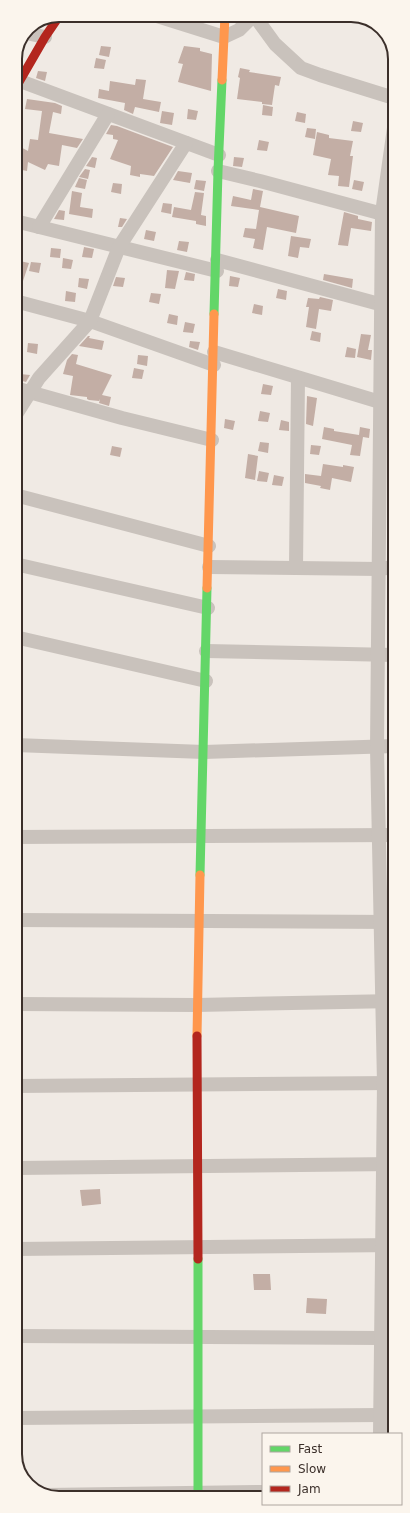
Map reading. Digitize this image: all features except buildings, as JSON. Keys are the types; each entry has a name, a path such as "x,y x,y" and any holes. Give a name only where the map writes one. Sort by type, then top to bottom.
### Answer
{"street":[{"path":"176,22 224,37 238,30 247,22"},
{"path":"198,1491 197,1005 217,265 218,171 225,22"},
{"path":"259,22 275,44 301,68 320,76 388,96"},
{"path":"22,78 55,23"},
{"path":"32,34 45,37"},
{"path":"22,86 108,114 219,155"},
{"path":"38,227 108,114"},
{"path":"22,405 39,378 90,321 119,248 186,143"},
{"path":"22,1004 197,1005 388,1001 388,922 379,836 377,748 380,402 388,307 388,215 218,171"},
{"path":"22,223 119,248 217,265 388,307"},
{"path":"22,303 90,321 214,359 298,378 388,404"},
{"path":"296,568 298,378"},
{"path":"22,390 122,418 212,440"},
{"path":"22,497 209,546"},
{"path":"22,566 208,608"},
{"path":"209,567 379,569 388,568"},
{"path":"22,639 206,681"},
{"path":"206,651 388,655"},
{"path":"22,745 204,752 388,747"},
{"path":"22,837 388,835"},
{"path":"22,920 388,922"},
{"path":"22,1086 388,1083"},
{"path":"22,1168 388,1164"},
{"path":"22,1249 388,1245 381,1338 380,1433"},
{"path":"22,1336 381,1338"},
{"path":"22,1418 381,1414"}],"traffic: fast":[{"path":"214,314 222,80"},
{"path":"200,875 207,588"},
{"path":"198,1259 198,1491"}],"traffic: slow":[{"path":"222,80 225,22"},
{"path":"207,588 214,314"},
{"path":"197,1036 200,875"}],"traffic: jam":[{"path":"22,77 55,23"},
{"path":"197,1036 198,1259"}]}
